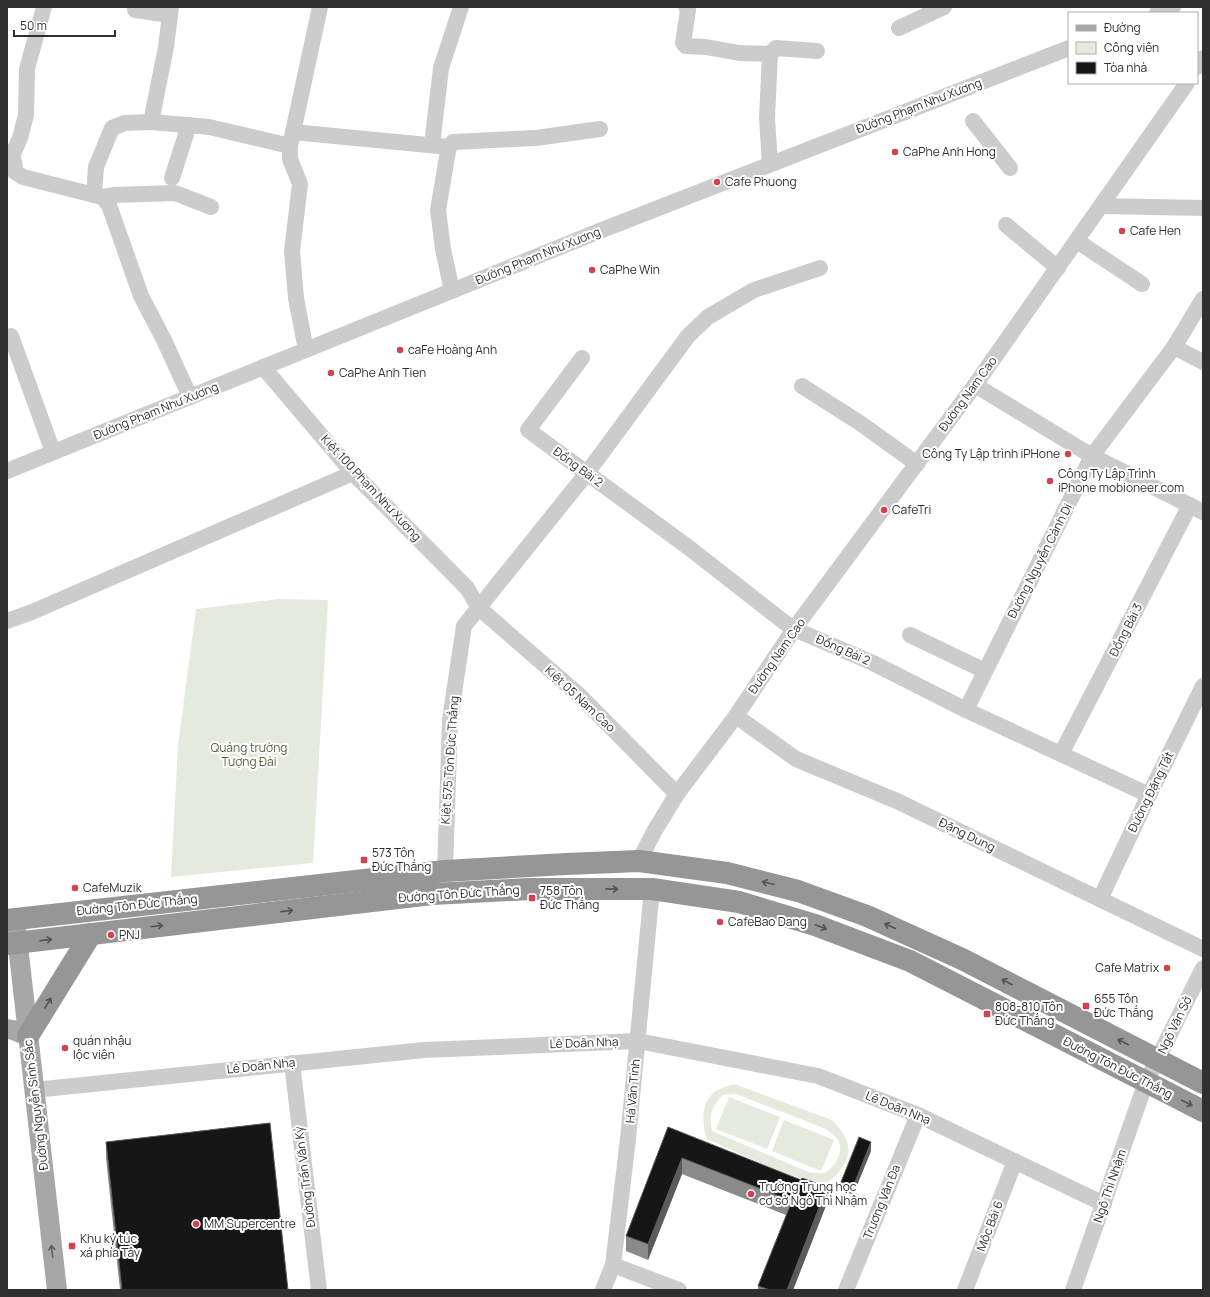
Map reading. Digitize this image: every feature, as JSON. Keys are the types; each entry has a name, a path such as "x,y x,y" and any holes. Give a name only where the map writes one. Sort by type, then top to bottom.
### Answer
{"highway":[{"name":"Đường Tôn Đức Thắng","path":"11,919 445,871 639,861 727,873 798,891 867,916 962,959 1203,1083"},
{"name":"Đường Tôn Đức Thắng","path":"12,944 432,894 530,889 652,889 739,902 816,925 910,961 1203,1111"},
{"path":"28,1036 91,934"}],"main road":[{"name":"Đường Nguyễn Sinh Sắc","path":"11,919 12,944 28,1036 57,1290"},
{"path":"7,1029 28,1036"}],"street":[{"path":"44,7 27,69 26,115 20,138 10,154 15,163 15,172 23,177 98,196 175,193 211,207"},
{"path":"306,350 296,298 292,251 300,184 290,159 291,139 320,7"},
{"path":"432,145 441,68 460,7"},
{"path":"686,7 688,10 683,43 686,46 706,47 740,53 770,54"},
{"path":"899,28 944,7"},
{"path":"1160,12 1173,7"},
{"path":"135,10 171,11 166,47 151,122"},
{"path":"770,164 767,118 770,54 776,48 817,52"},
{"name":"Đường Phạm Như Xương","path":"7,471 602,230 1068,48"},
{"name":"Đường Nam Cao","path":"639,861 655,830 677,794 736,716 794,629 975,385 1186,84"},
{"path":"973,121 1010,168"},
{"path":"190,397 164,340 140,296 109,205 98,196 96,167 112,128 125,123 151,122 209,127 291,139 449,147"},
{"path":"172,178 189,125"},
{"path":"452,291 443,249 438,210 446,157 449,147 453,142 536,138 600,129"},
{"path":"1101,206 1203,208"},
{"path":"1006,224 1058,268"},
{"path":"1077,241 1142,284"},
{"name":"Kiệt 575 Tôn Đức Thắng","path":"445,871 450,720 464,626 586,473 688,336 708,316 754,290 820,268"},
{"name":"Đường Nguyễn Cảnh Dị","path":"966,710 1092,456 1174,347 1203,299"},
{"path":"11,336 53,452"},
{"path":"1174,347 1203,362"},
{"name":"Đồng Bài 2","path":"582,358 528,430 688,547 794,629 873,663 966,710 1148,796"},
{"name":"Kiệt 100 Phạm Như Xương","path":"264,367 353,473 467,588 479,608"},
{"path":"975,385 1092,456 1197,508"},
{"path":"802,386 860,423 917,464"},
{"path":"7,621 32,612 353,473"},
{"name":"Đồng Bài 3","path":"1061,754 1197,508"},
{"name":"Kiệt 05 Nam Cao","path":"479,608 578,695 677,794"},
{"path":"910,635 985,671"},
{"name":"Đường Đặng Tất","path":"1100,900 1148,796 1203,686"},
{"name":"Đặng Dung","path":"736,716 796,759 897,801 1203,949"},
{"name":"Hà Văn Tính","path":"603,1290 613,1265 628,1139 652,889"},
{"name":"Ngô Văn Sở","path":"1146,1082 1203,968"},
{"name":"Lê Doãn Nhạ","path":"34,1090 424,1050 638,1040 818,1076 918,1115 1104,1204"},
{"name":"Đường Trần Văn Kỷ","path":"292,1063 318,1290"},
{"name":"Ngô Thì Nhậm","path":"1073,1290 1146,1082"},
{"name":"Trương Văn Đa","path":"846,1290 918,1115"},
{"name":"Mộc Bài 6","path":"965,1290 1015,1161"},
{"path":"613,1265 679,1290"}],"green space":[{"name":"Quảng trường Tượng Đài","path":"279,599 328,600 313,863 171,877 178,745 196,609"},
{"path":"734,1084 832,1120 846,1138 849,1149 846,1160 833,1179 826,1182 817,1182 803,1179 768,1166 707,1139 703,1122 705,1105 711,1095 716,1091","holes":["736,1094 826,1129 838,1141 840,1150 836,1162 829,1170 822,1173 816,1173 806,1171 712,1131 711,1115 713,1107 723,1095"]},
{"path":"729,1097 780,1117 767,1149 716,1129"},
{"path":"784,1120 834,1140 821,1171 772,1151"}],"building":[{"name":"MM Supercentre","path":"270,1123 288,1290 122,1290 106,1142"},
{"path":"668,1127 801,1180 802,1178 827,1187 787,1290 770,1290 758,1286 792,1201 682,1158 648,1244 626,1236"},
{"path":"859,1137 871,1142 853,1187 841,1182"}],"place":[{"name":"CaPhe Anh Hong","path":"895,152"},
{"name":"Cafe Phuong","path":"717,182"},
{"name":"Cafe Hen","path":"1122,231"},
{"name":"CaPhe Win","path":"592,270"},
{"name":"caFe Hoàng Anh","path":"400,350"},
{"name":"CaPhe Anh Tien","path":"331,373"},
{"name":"Công Ty Lập trình iPHone","path":"1068,454"},
{"name":"Công Ty Lập Trình iPhone mobioneer.com","path":"1050,481"},
{"name":"CafeTri","path":"884,510"},
{"name":"573 Tôn Đức Thắng","path":"364,860"},
{"name":"CafeMuzik","path":"75,888"},
{"name":"758 Tôn Đức Thắng","path":"532,898"},
{"name":"CafeBao Dang","path":"720,922"},
{"name":"PNJ","path":"111,935"},
{"name":"Cafe Matrix","path":"1167,968"},
{"name":"655 Tôn Đức Thắng","path":"1086,1006"},
{"name":"808-810 Tôn Đức Thắng","path":"987,1014"},
{"name":"quán nhậu lộc viên","path":"65,1048"},
{"name":"Trường Trung học cơ sở Ngô Thì Nhậm","path":"751,1194"},
{"name":"MM Supercentre","path":"196,1224"},
{"name":"Khu ký túc xá phía Tây","path":"72,1246"}]}
